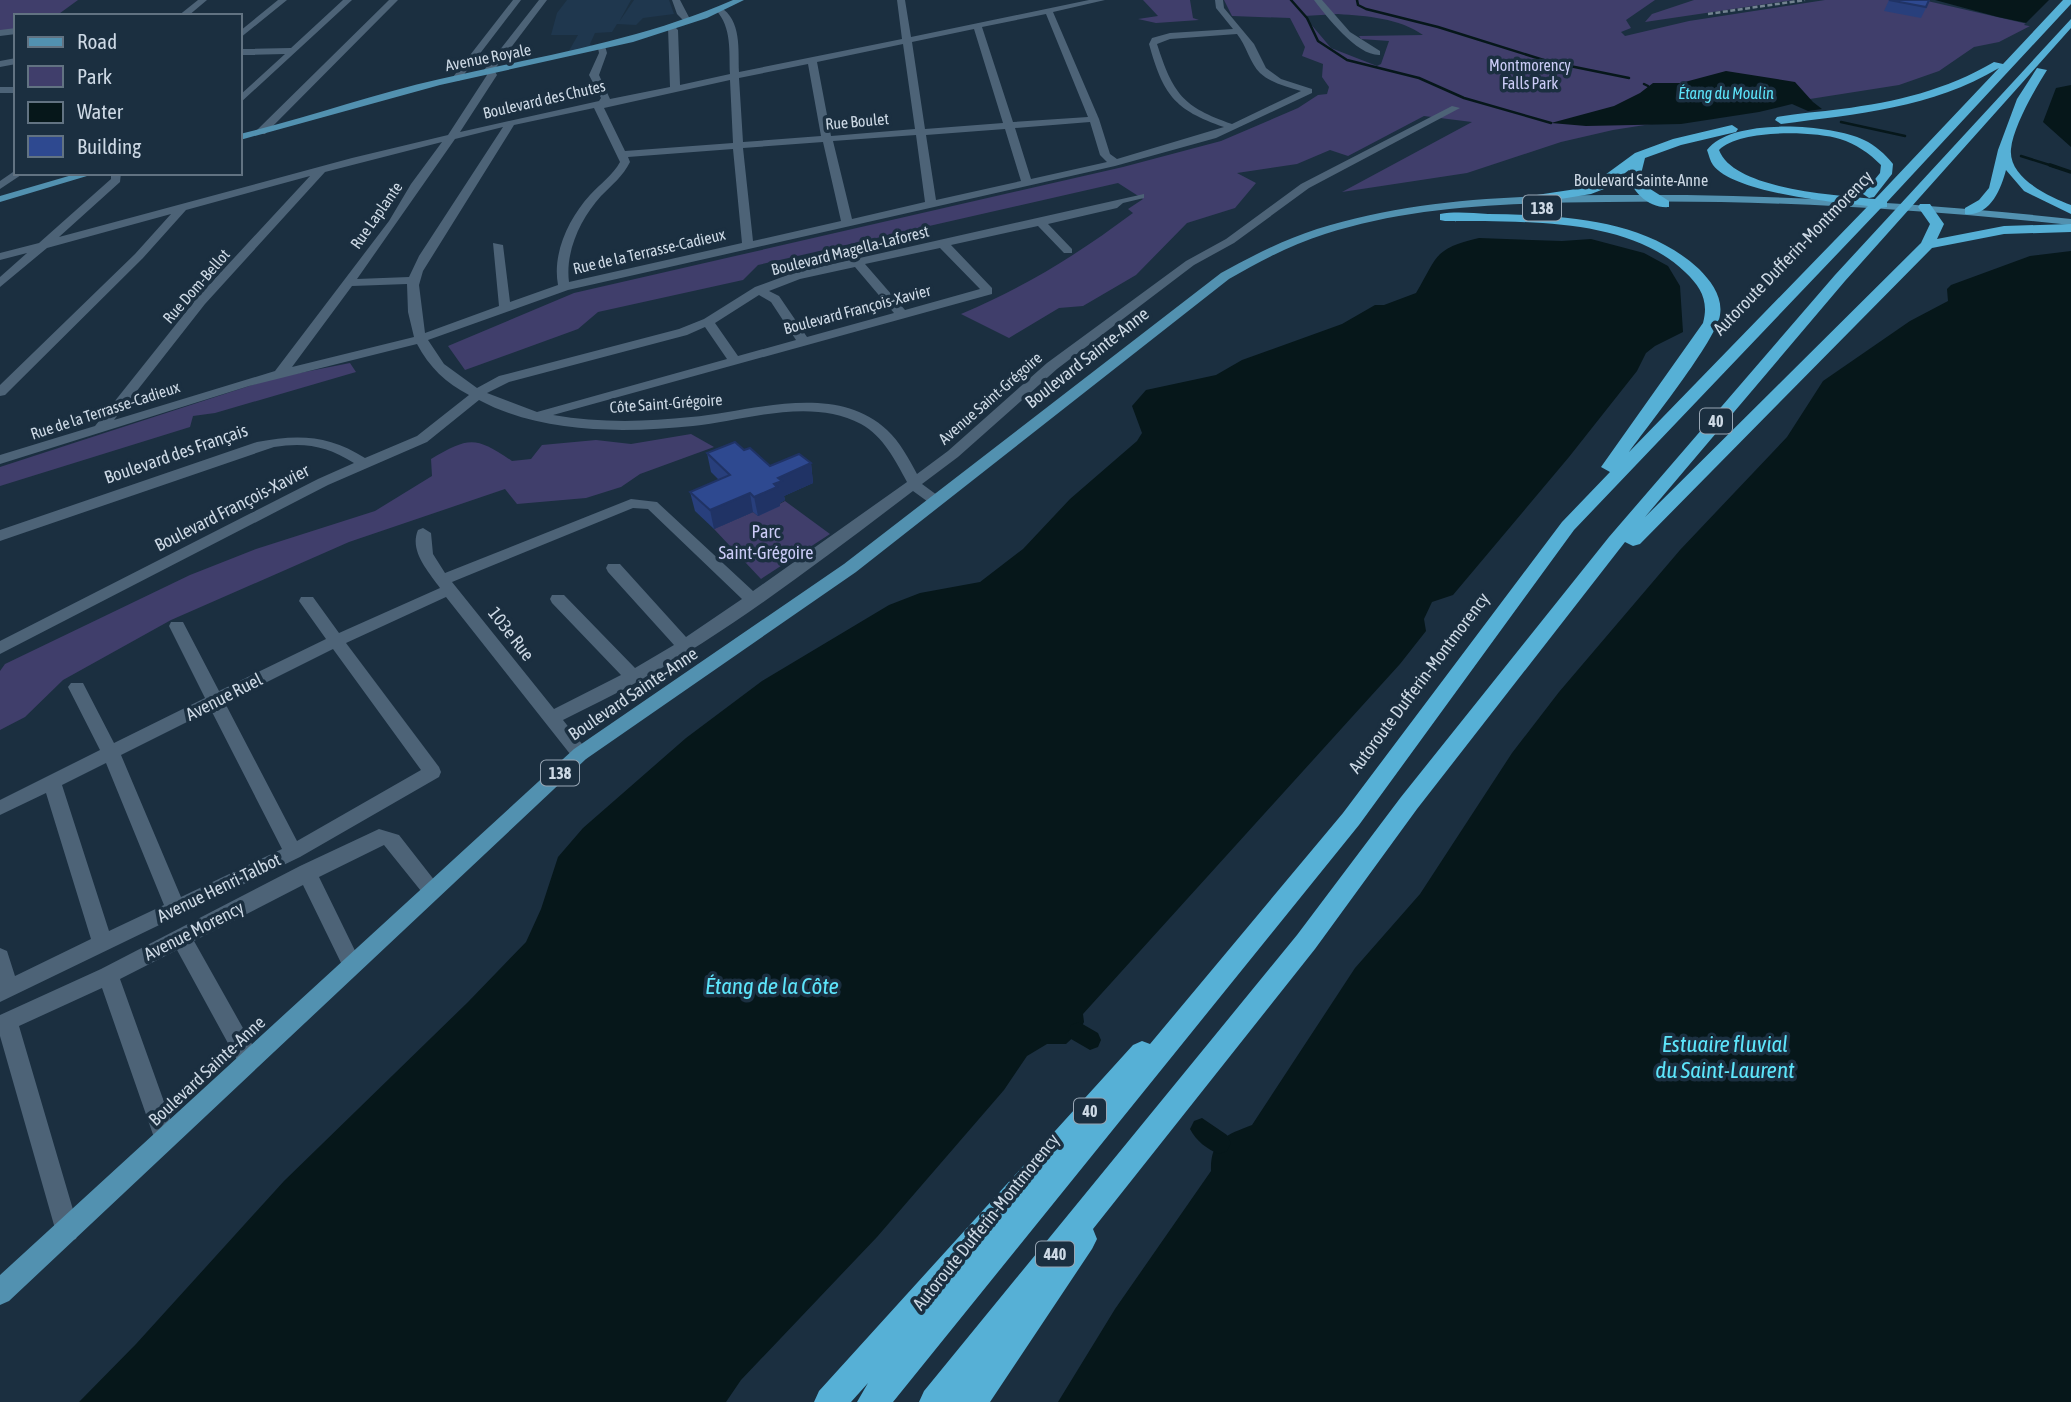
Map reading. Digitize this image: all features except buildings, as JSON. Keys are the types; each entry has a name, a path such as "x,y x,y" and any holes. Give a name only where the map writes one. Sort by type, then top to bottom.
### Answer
{"highway":[{"name":"Autoroute Dufferin-Montmorency","path":"873,1402 1351,819 1568,526 1883,201 2069,0"},
{"path":"1970,211 1991,196 2023,99 2060,42 2066,27"},
{"name":"40","path":"971,1402 1174,1106 1306,943 1341,892 1542,631 1755,373 2066,27"},
{"path":"1530,200 1574,195 1599,186 1639,156 1718,131 1935,94 1971,81 2031,40"},
{"path":"1749,337 1786,285 1853,213 1866,197 1886,174 1887,164 1872,150 1849,139 1809,131 1772,131 1732,138 1716,145 1713,150 1716,163 1760,185 1883,201"},
{"path":"2004,150 2007,164 2018,180 2037,194 2071,210"},
{"path":"1639,156 1633,178 1637,186 1658,201"},
{"path":"1542,631 1927,245 1937,228 1929,211"},
{"path":"1445,217 1540,218 1604,229 1649,244 1677,259 1700,277 1712,297 1714,309 1708,330 1568,526"},
{"path":"1927,245 2004,229 2071,229"},
{"name":"40","path":"830,1402 1351,819"},
{"name":"440","path":"935,1402 1174,1106"}],"main road":[{"name":"Avenue Royale","path":"242,137 390,94 602,48 672,27 740,0"},
{"path":"0,199 85,175"},
{"name":"Boulevard Sainte-Anne","path":"1,1289 580,754 770,626 850,568 1242,265 1274,248 1320,230 1420,209 1530,200 1883,201 1929,211"},
{"name":"Boulevard Sainte-Anne","path":"1173,318 1257,268 1310,246 1371,229 1517,209 1658,201 1970,211 2071,222"}],"street":[{"path":"185,14 203,0"},
{"path":"242,34 282,0"},
{"path":"242,98 348,0"},
{"path":"261,132 394,0"},
{"path":"456,79 517,0"},
{"name":"Rue Laplante","path":"280,374 394,222 406,198 479,101 492,75 489,69 543,0"},
{"path":"676,0 681,13 689,21"},
{"path":"901,0 931,205"},
{"name":"Boulevard des Chutes","path":"0,257 322,169 509,122 1101,0"},
{"path":"1219,0 1220,8 1238,31"},
{"path":"1318,0 1348,34 1377,53"},
{"path":"720,10 729,19 732,29 738,145 748,245"},
{"path":"1049,12 1080,91 1094,118 1105,155 1115,163"},
{"path":"977,26 1027,182"},
{"path":"672,27 675,87"},
{"path":"1233,127 1199,116 1180,105 1164,81 1153,44 1156,40 1170,36 1238,31"},
{"name":"Rue de la Terrasse-Cadieux","path":"0,460 280,374 420,339 564,287 1115,163 1212,136 1309,91 1269,76 1262,70 1250,44 1238,31"},
{"path":"564,287 560,272 572,229 583,207 621,170 625,162 624,154 599,108 606,98 594,75 603,53 602,48"},
{"path":"242,52 293,51"},
{"path":"812,60 847,223"},
{"path":"0,74 7,63"},
{"name":"Avenue Saint-Grégoire","path":"551,718 634,677 685,646 915,485 1052,366 1190,263 1230,241 1305,186 1455,108"},
{"name":"Rue Boulet","path":"624,154 1094,118"},
{"name":"Côte Saint-Grégoire","path":"509,122 508,130 425,256 414,279 414,311 420,339 445,374 476,395 536,416 572,423 616,426 727,417 773,408 822,409 862,419 887,435 915,485 936,501"},
{"name":"Rue Dom-Bellot","path":"100,428 201,301 322,169"},
{"path":"0,186 14,175"},
{"path":"0,283 116,180 116,175"},
{"name":"Boulevard Magella-Laforest","path":"476,395 504,379 708,323 759,290 797,276 1113,206 1119,201 1140,196"},
{"path":"0,392 139,256 183,207"},
{"path":"1040,222 1068,251"},
{"name":"Boulevard François-Xavier","path":"536,416 988,291 942,243"},
{"path":"497,245 505,308"},
{"path":"857,262 902,315"},
{"path":"346,283 414,279"},
{"path":"759,290 775,299 803,341"},
{"path":"708,323 735,361"},
{"name":"Boulevard François-Xavier","path":"0,648 323,482 430,434 476,395"},
{"name":"Boulevard des Français","path":"0,536 244,451 289,440 314,440 339,446 364,464"},
{"name":"Avenue Ruel","path":"0,808 447,584 631,503 644,502 659,511 753,600"},
{"name":"103e Rue","path":"423,533 425,554 580,754"},
{"path":"614,568 685,646"},
{"path":"558,599 634,677"},
{"path":"307,601 338,640"},
{"path":"177,626 293,852"},
{"name":"Avenue Henri-Talbot","path":"4,991 293,852 432,772 338,640"},
{"path":"77,687 111,754 176,909"},
{"path":"52,783 103,944"},
{"name":"Avenue Morency","path":"3,1023 108,975 379,837 392,840 432,890"},
{"path":"307,872 352,965"},
{"path":"181,938 250,1060"},
{"path":"0,957 4,991"},
{"path":"108,975 165,1139"},
{"path":"3,1023 67,1230"}],"shaded area":[{"path":"567,0 631,0 619,22 634,0 669,0 674,14 643,18 636,25 617,24 612,32 595,33 590,44 593,48 566,56 578,35 551,35 557,13"}],"green space":[{"path":"0,0 78,0 59,14 14,14 14,29 0,31"},
{"path":"1143,0 1190,0 1193,18 1199,20 1156,23 1138,19 1158,16"},
{"name":"Montmorency Falls Park","path":"1224,0 1655,0 1626,20 1631,28 1621,32 1625,36 1689,21 1825,0 1923,0 2032,25 1999,42 1974,47 1939,71 1899,85 1613,130 1561,142 1467,173 1342,192 1472,122 1424,116 1348,156 1330,150 1297,164 1237,173 1256,183 1235,208 1187,223 1136,275 1083,306 1059,308 1009,338 961,314 1029,281 1091,243 1133,213 1128,209 1143,199 1118,183 758,265 743,280 598,312 578,329 465,370 448,346 574,293 1123,167 1221,141 1298,108 1318,95 1327,94 1329,87 1322,77 1323,64 1302,56 1305,47 1290,18 1232,16","holes":["1338,14 1393,21 1423,35 1359,36 1361,39 1389,41 1381,64 1377,66 1331,48 1304,16"]},
{"path":"1694,0 1794,0 1645,22 1652,14"},
{"path":"350,363 356,372 215,413 193,416 190,427 0,486 0,467 274,378"},
{"path":"691,434 714,447 640,474 621,487 586,498 517,504 505,489 349,542 171,620 63,680 25,717 0,730 0,671 5,664 190,575 256,549 375,511 432,476 431,459 454,447 472,442 489,447 512,461 531,459 542,445 596,440 631,444"},
{"name":"Parc Saint-Grégoire","path":"785,501 830,534 761,579 714,529 753,512 758,516"}],"water":[{"path":"1935,0 2071,0 2071,32 1998,17"},
{"name":"Étang du Moulin","path":"1726,71 1795,82 1822,109 1808,111 1792,104 1681,124 1586,126 1551,123 1614,106 1653,83 1681,83"},
{"path":"2071,85 2071,147 2043,122 2056,88"},
{"name":"Étang de la Côte","path":"1479,238 1562,241 1591,239 1644,253 1668,266 1680,286 1683,332 1646,353 1637,371 1569,457 1453,595 1432,602 1424,619 1426,631 1400,664 1083,1014 1084,1022 1079,1032 1066,1044 1047,1044 1027,1056 1004,1090 877,1237 741,1380 726,1402 79,1402 136,1344 284,1181 526,942 541,909 558,857 583,828 686,738 762,681 889,605 920,593 980,582 1023,549 1070,499 1137,441 1142,433 1132,406 1146,390 1216,375 1242,360 1342,324 1375,305 1384,305 1416,293 1438,256 1453,246"},
{"name":"Estuaire fluvial du Saint-Laurent","path":"2071,251 2071,1402 1058,1402 1115,1309 1211,1171 1213,1152 1217,1145 1234,1132 1252,1125 1355,968 1420,894 1512,753 1559,692 1680,550 1787,437 1823,381 1910,321 1948,301 1947,289 1951,285 2030,256"}],"pier":[{"path":"2049,0 2071,0 2071,34 2024,25"}],"waterway":[{"path":"1291,0 1307,18 1318,41 1347,60 1419,78 1464,98 1551,123"},
{"path":"1357,0 1358,5 1366,9 1438,27 1550,62 1629,78"},
{"path":"1644,84 1648,86"},
{"path":"1841,122 1905,136"},
{"path":"2021,156 2056,167"},
{"path":"2050,165 2056,167"},
{"path":"2056,167 2071,172"},
{"path":"1079,1032 1090,1040"},
{"path":"1202,1129 1219,1143"}],"railway":[{"path":"1708,14 1805,0"}]}
